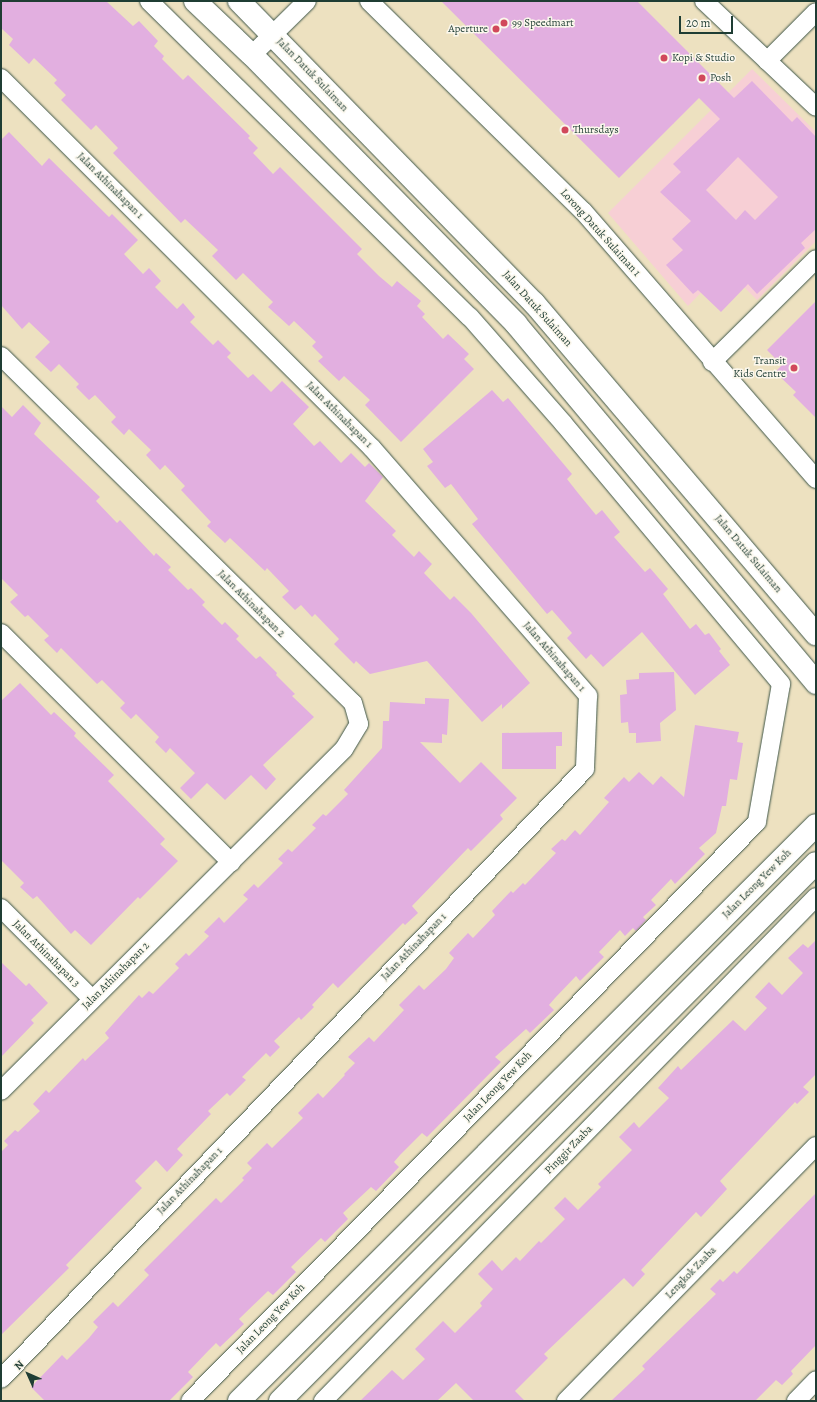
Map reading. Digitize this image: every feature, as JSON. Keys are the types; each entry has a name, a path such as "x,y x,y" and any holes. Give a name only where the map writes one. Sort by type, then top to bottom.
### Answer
{"main road":[{"path":"195,1 252,55 516,324 585,404 816,683"},
{"name":"Jalan Datuk Sulaiman","path":"239,1 534,302 816,634"},
{"name":"Jalan Leong Yew Koh","path":"239,1401 816,825"},
{"path":"280,1401 816,863"}],"street":[{"path":"149,1 470,316 563,423 585,404"},
{"name":"Lorong Datuk Sulaiman 1","path":"370,1 583,211 712,362 816,479"},
{"path":"704,1 816,106"},
{"path":"252,55 273,35 300,3"},
{"path":"767,61 816,12"},
{"name":"Jalan Athinahapan 1","path":"1,78 372,448 588,696 585,770 1,1379"},
{"path":"712,362 816,259"},
{"name":"Jalan Athinahapan 2","path":"1,356 353,703 359,724 344,749 1,1091"},
{"name":"Jalan Leong Yew Koh","path":"190,1401 757,822 781,684 563,423"},
{"path":"1,633 231,862"},
{"name":"Pinggir Zaaba","path":"323,1401 815,898"},
{"name":"Jalan Athinahapan 3","path":"1,908 92,999"},
{"name":"Lengkok Zaaba","path":"566,1401 816,1146"},
{"path":"796,1401 816,1380"}],"shaded area":[{"path":"752,69 816,132 816,241 757,300 725,268 688,306 608,213"}],"building":[{"path":"1,1 106,1 133,26 139,21 158,41 154,46 164,56 162,59 183,80 188,75 250,136 248,138 258,148 253,153 273,174 280,167 362,249 357,254 379,276 392,287 397,281 421,301 417,306 425,314 422,317 443,339 448,334 469,354 464,359 474,369 401,442 365,405 370,400 344,376 339,381 318,361 323,357 312,346 316,342 294,321 289,326 268,307 273,302 243,273 236,280 212,256 218,250 185,219 181,223 113,153 118,148 96,125 91,130 61,100 66,95 54,83 57,80 34,58 29,64 9,45 13,39 1,28"},
{"path":"441,1 637,1 734,98 752,81 792,122 797,117 816,137 816,229 801,243 805,248 757,294 748,284 721,312 698,290 693,294 666,265 683,250 672,239 691,221 660,192 681,172 673,164 720,119 699,98 619,178","holes":["738,157 778,197 755,220 745,210 736,220 706,190"]},
{"path":"9,132 42,166 49,158 109,217 112,214 138,240 124,254 143,274 149,268 161,281 155,287 177,309 183,303 195,317 190,322 213,345 218,340 231,353 227,357 248,378 253,374 271,392 282,381 309,407 293,424 314,446 320,441 341,463 351,453 365,467 369,463 383,477 365,501 396,531 392,535 414,557 419,551 432,564 424,573 450,600 454,596 471,613 530,683 502,709 502,704 482,722 427,661 370,674 356,661 354,664 334,644 339,639 315,614 312,617 301,605 295,610 282,597 289,591 267,568 265,571 230,538 225,543 207,526 211,522 181,490 185,486 165,465 160,470 146,455 151,450 129,429 124,435 111,422 116,417 95,395 89,400 76,387 79,384 59,364 51,372 35,357 50,342 29,322 22,329 1,305 1,140"},
{"path":"816,301 816,418 793,395 796,392 775,372 782,365 767,350"},
{"path":"492,390 503,402 508,398 572,474 567,479 596,515 602,510 620,532 614,537 645,572 650,568 668,589 663,594 690,629 696,624 705,635 709,633 721,649 719,651 730,665 695,695 642,632 603,667 591,654 586,659 567,638 572,633 552,610 547,614 472,524 478,519 451,484 445,488 427,466 433,462 423,449"},
{"path":"23,405 41,423 34,434 100,497 96,501 117,523 120,520 154,556 156,553 171,567 168,570 188,590 191,588 205,602 202,605 222,625 225,622 239,636 236,639 256,659 260,656 277,673 276,675 295,694 292,696 314,717 263,765 276,779 266,790 251,775 225,800 207,783 191,799 180,788 195,773 170,748 166,753 155,742 159,737 136,714 131,719 120,708 125,703 102,680 97,684 61,648 57,653 44,640 49,636 28,615 25,617 10,602 18,595 1,578 1,406 12,417"},
{"path":"674,672 676,710 660,723 661,741 636,743 636,733 629,733 628,722 621,723 620,695 627,694 626,680 639,679 639,673"},
{"path":"20,683 51,715 54,712 76,733 74,736 114,775 108,781 165,839 160,844 178,861 140,899 138,897 91,945 75,930 71,934 37,896 33,899 20,887 24,883 1,860 1,701"},
{"path":"425,698 449,699 447,735 442,734 442,743 420,742 460,783 481,762 517,798 500,815 503,819 471,851 468,848 412,906 418,913 405,925 403,923 338,988 333,983 312,1005 314,1007 301,1020 299,1017 274,1041 280,1047 270,1057 266,1053 242,1077 246,1080 230,1096 227,1093 208,1111 211,1114 177,1149 183,1155 167,1172 156,1160 135,1181 142,1188 66,1265 69,1268 1,1335 1,1152 8,1145 4,1141 15,1130 18,1132 40,1111 33,1104 46,1090 49,1093 83,1058 85,1061 109,1038 105,1033 139,995 142,998 149,991 153,994 179,968 175,964 186,953 189,956 209,936 204,932 219,917 224,923 248,899 243,895 254,884 258,888 283,863 278,859 288,849 292,852 316,828 312,825 323,814 326,816 348,794 344,790 382,748 383,721 389,721 390,702 425,704"},
{"path":"695,725 739,732 737,742 743,743 737,780 730,779 726,806 722,806 716,833 699,848 705,854 675,884 671,879 651,900 656,905 643,917 646,920 636,931 633,928 625,936 620,930 599,952 604,957 580,981 576,976 549,1005 554,1010 530,1033 526,1029 495,1057 501,1062 427,1137 422,1133 400,1155 394,1162 399,1167 376,1191 371,1187 343,1213 348,1219 325,1242 321,1238 291,1267 296,1272 273,1295 268,1291 239,1319 244,1324 220,1347 216,1343 209,1350 188,1372 193,1377 169,1401 45,1401 31,1387 62,1355 67,1360 89,1338 98,1327 93,1322 113,1302 118,1307 149,1275 144,1270 216,1198 221,1203 244,1180 242,1178 252,1168 247,1163 267,1143 272,1148 303,1118 298,1113 318,1093 323,1098 355,1063 348,1057 369,1037 374,1042 404,1010 399,1005 419,985 424,990 446,969 454,958 449,953 468,933 473,938 495,915 492,911 511,891 513,893 523,883 525,885 556,853 551,849 562,839 565,841 575,830 580,835 609,802 604,798 624,777 629,782 639,772 653,785 661,776 684,797"},
{"path":"562,732 562,746 556,746 556,769 502,769 502,733"},
{"path":"816,940 816,1074 803,1087 809,1092 797,1104 795,1102 720,1181 727,1189 701,1217 696,1212 641,1270 645,1274 633,1287 624,1278 544,1354 548,1358 515,1391 525,1401 474,1401 456,1383 437,1401 360,1401 392,1370 403,1380 425,1359 415,1349 443,1321 455,1333 482,1306 480,1303 493,1289 478,1274 492,1260 502,1271 516,1257 520,1261 539,1241 541,1243 565,1219 554,1208 565,1197 578,1210 601,1187 598,1184 632,1150 619,1137 634,1122 639,1128 669,1098 658,1088 678,1066 681,1070 733,1020 745,1031 767,1008 755,997 769,982 782,995 803,973 788,958 803,944 808,948"},
{"path":"1,962 26,986 29,983 48,1003 31,1020 34,1023 1,1057"},
{"path":"816,1193 816,1345 791,1371 793,1374 782,1385 776,1380 755,1401 611,1401 645,1369 642,1366 716,1294 710,1289 720,1279 723,1282 734,1271 737,1274"}],"place":[{"name":"99 Speedmart","path":"504,23"},
{"name":"Aperture","path":"496,29"},
{"name":"Kopi & Studio","path":"664,58"},
{"name":"Posh","path":"702,78"},
{"name":"Thursdays","path":"565,130"},
{"name":"Transit Kids Centre","path":"794,368"}]}
